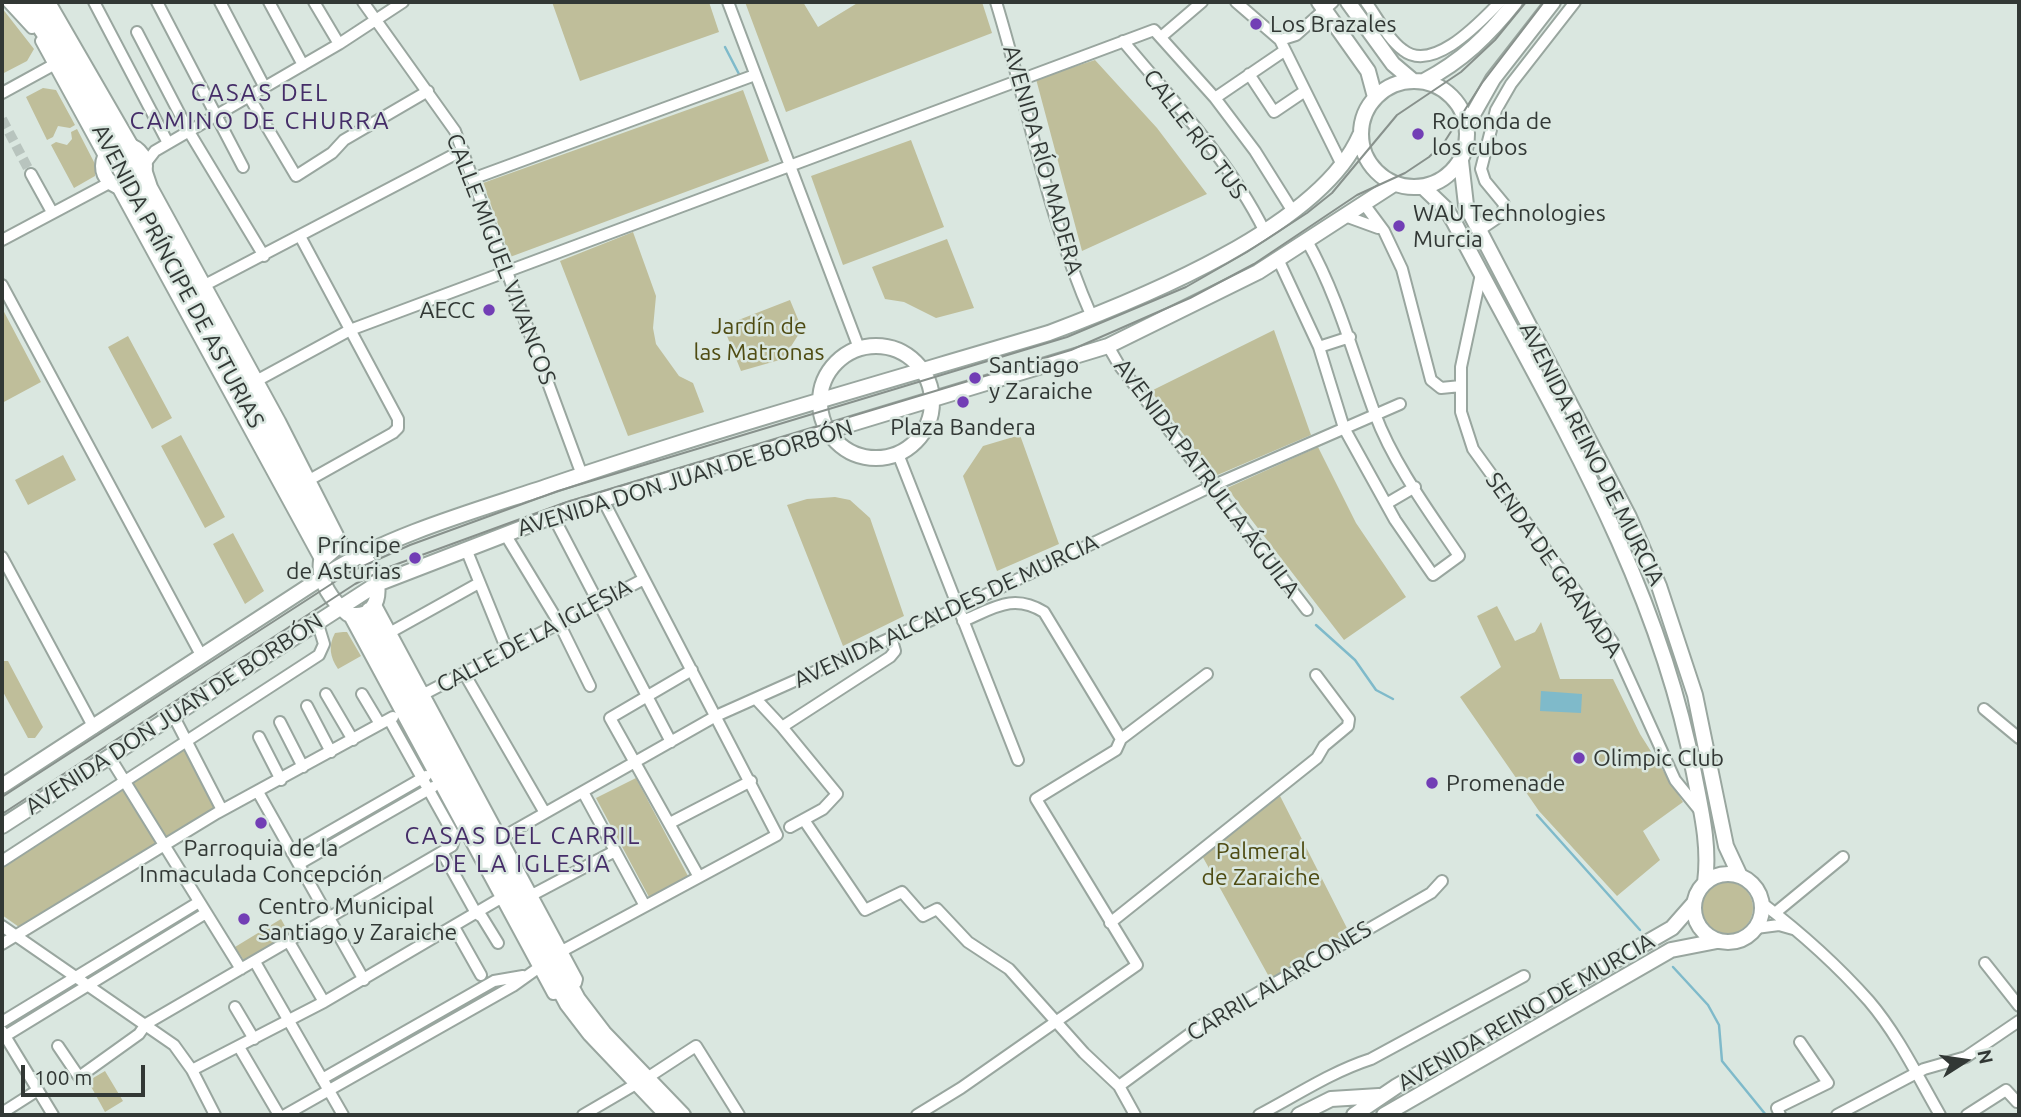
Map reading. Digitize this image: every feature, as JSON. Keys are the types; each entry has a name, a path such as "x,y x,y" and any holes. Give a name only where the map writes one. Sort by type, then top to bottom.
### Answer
{"main road":[{"name":"AVENIDA PRÍNCIPE DE ASTURIAS","path":"23,2 54,46 331,536 344,547"},
{"name":"AVENIDA PRÍNCIPE DE ASTURIAS","path":"38,2 68,47 123,167 324,558"},
{"path":"1348,2 1393,64 1418,81 1452,96 1461,109 1468,137 1461,161 1446,178 1424,188 1394,184 1370,165 1360,135 1364,115 1375,97 1388,87 1418,81 1455,65 1489,35 1515,2"},
{"path":"1467,125 1493,79 1553,2"},
{"path":"1326,4 1368,71 1375,97"},
{"name":"AVENIDA DON JUAN DE BORBÓN","path":"2,786 201,655 362,555 582,474 1092,317 1158,289 1264,230 1322,186 1351,155 1360,135"},
{"name":"AVENIDA REINO DE MURCIA","path":"1461,161 1462,194 1478,231 1629,517 1659,586 1695,695 1726,846 1740,876"},
{"name":"AVENIDA DON JUAN DE BORBÓN","path":"2,826 317,621 359,609 377,584 553,516 1108,346 1213,297 1307,241 1394,184"},
{"name":"AVENIDA REINO DE MURCIA","path":"1424,188 1446,209 1597,493 1642,590 1672,678 1701,812 1707,847 1704,883"},
{"path":"877,345 895,349 911,357 923,371 932,401 930,418 923,433 898,454 879,458 860,455 843,447 830,433 820,401 827,374 841,358 859,348 877,345"},
{"path":"359,609 377,584 362,555 344,547 331,550 324,558 322,578 359,609 590,1034 641,1081 684,1115"},
{"path":"1715,876 1740,876 1758,892 1762,903 1756,928 1746,937 1734,942 1717,941 1699,926 1694,903 1704,883 1715,876"},
{"name":"AVENIDA REINO DE MURCIA","path":"1354,1115 1383,1094 1672,928 1694,903"},
{"name":"AVENIDA REINO DE MURCIA","path":"1384,1115 1671,950 1717,941"},
{"path":"641,1081 667,1115"},
{"path":"1299,1115 1331,1099 1369,1098 1383,1094"}],"street":[{"path":"8,2 28,21 123,167 152,187 258,380 344,547"},
{"path":"50,2 123,167"},
{"path":"94,2 168,143"},
{"path":"157,2 243,167"},
{"path":"220,2 264,86"},
{"path":"269,2 303,65"},
{"path":"314,2 339,44"},
{"name":"CALLE MIGUEL VIVANCOS","path":"363,2 428,90 463,150 505,272 582,474"},
{"path":"2,240 214,114 339,44 403,2"},
{"path":"727,2 859,348"},
{"name":"AVENIDA RÍO MADERA","path":"996,2 1020,79 1053,210 1092,317"},
{"path":"1161,37 1202,2"},
{"path":"1236,2 1282,45 1342,165"},
{"path":"1366,2 1405,52 1432,55 1469,32 1500,2"},
{"path":"1478,231 1503,214 1504,204 1485,181 1481,169 1496,110 1511,84 1575,2"},
{"path":"1215,98 1296,35 1326,4"},
{"path":"258,380 350,330 787,164 1154,30 1215,98 1293,210"},
{"path":"137,32 188,130 264,257"},
{"name":"CALLE RÍO TUS","path":"1123,41 1198,130 1234,180 1264,230"},
{"path":"2,93 55,64"},
{"path":"1249,74 1274,112 1305,90"},
{"path":"472,179 755,75"},
{"path":"248,95 296,176 331,153 344,140 428,90"},
{"path":"205,285 301,238 463,150"},
{"path":"32,174 52,212"},
{"path":"1364,204 1384,231 1410,295 1431,380 1441,388 1461,386"},
{"path":"1345,216 1384,231"},
{"path":"301,238 398,419 398,428 310,479"},
{"path":"1278,259 1302,305 1344,428 1386,504 1433,575 1459,556 1415,487 1375,415 1350,337 1307,241"},
{"name":"SENDA DE GRANADA","path":"1481,274 1468,325 1461,386 1461,412 1473,449 1612,641 1675,780 1701,812"},
{"path":"2,285 201,655"},
{"path":"1318,348 1350,337"},
{"name":"AVENIDA PATRULLA ÁGUILA","path":"1108,346 1119,365 1307,610"},
{"name":"AVENIDA ALCALDES DE MURCIA","path":"501,838 716,716 958,608 1212,486 1400,404"},
{"path":"898,454 1018,760"},
{"path":"1386,504 1415,487"},
{"path":"285,1115 645,906 777,835 603,500"},
{"path":"553,516 671,742"},
{"path":"505,534 559,623 590,686"},
{"path":"466,549 507,650"},
{"path":"2,557 93,728"},
{"name":"CALLE DE LA IGLESIA","path":"424,694 644,579"},
{"path":"391,632 479,583"},
{"path":"963,621 1026,601 1044,612 1121,739"},
{"path":"359,609 391,632 532,895 551,960"},
{"path":"359,609 402,712 501,898 551,960 577,979 567,990"},
{"path":"2,861 319,656 324,644 317,621"},
{"path":"782,727 890,657 895,651 891,637"},
{"path":"692,670 610,718 637,761 699,877"},
{"path":"464,673 545,813"},
{"path":"917,1115 1057,1023 1137,965 1036,799 1116,750 1121,739 1208,674"},
{"path":"1110,923 1317,758 1324,746 1348,726 1349,719 1316,675"},
{"path":"326,694 353,740"},
{"path":"58,1045 79,1077 138,1034 146,1024 452,846 455,837 422,778 385,722 362,694"},
{"path":"756,699 837,794 823,809 790,827"},
{"path":"307,706 331,752"},
{"path":"1984,709 2019,738"},
{"path":"2,944 222,810 402,712"},
{"path":"173,715 222,810"},
{"path":"279,722 303,767"},
{"path":"259,737 281,780"},
{"path":"109,756 241,970"},
{"path":"292,853 422,778 431,767"},
{"path":"670,823 751,781"},
{"path":"299,864 429,790 442,788"},
{"path":"258,792 364,980"},
{"path":"583,792 645,906"},
{"path":"804,820 865,910 902,892 923,916 937,909 968,942 1009,970 1119,1087 1135,1115"},
{"path":"532,895 615,851"},
{"path":"442,852 476,913 482,917 498,943"},
{"path":"1775,913 1843,857"},
{"name":"CARRIL ALARCONES","path":"1119,1087 1202,1025 1431,893 1442,881"},
{"path":"192,1070 289,1022 454,928 501,898"},
{"path":"2,1022 199,902"},
{"path":"1762,903 1796,929 1869,1002 1940,1115"},
{"path":"53,1115 3,1035 206,913"},
{"path":"1756,928 1779,925 1796,929"},
{"path":"2,926 174,1045 192,1070 215,1115"},
{"path":"454,928 481,975"},
{"path":"289,942 324,1002"},
{"path":"255,962 342,1115"},
{"path":"1985,964 2019,1006"},
{"path":"322,1079 494,982 526,976"},
{"path":"1259,1115 1315,1082 1351,1064 1371,1059 1524,976"},
{"path":"235,1007 254,1039"},
{"path":"1837,1115 1916,1073 1966,1057 2019,1021"},
{"path":"1780,1115 1777,1108 1828,1083 1800,1042"},
{"path":"583,1115 696,1046 739,1115"},
{"path":"239,1047 279,1115"},
{"path":"2,1112 38,1090"},
{"path":"1967,1115 2006,1090 2017,1102"}],"green space":[{"path":"552,2 709,2 719,32 580,81"},
{"path":"745,2 803,2 818,27 859,2 982,2 992,33 786,112"},
{"path":"2,8 34,49 27,61 2,74 4,61"},
{"path":"1095,60 1157,128 1207,194 1082,251 1036,79"},
{"path":"43,88 56,90 75,125 70,128 58,126 53,137 47,140 26,97"},
{"path":"743,90 769,161 510,257 483,183"},
{"path":"77,129 95,164 95,176 74,188 51,145 56,142 67,145 72,139 71,132"},
{"path":"911,140 944,227 843,265 811,176"},
{"path":"633,232 656,296 653,328 656,344 679,376 693,383 704,412 628,436 560,261"},
{"path":"947,239 974,308 936,318 904,302 885,299 872,267"},
{"name":"Jardín de las Matronas","path":"790,300 802,329 783,359 741,371 723,326"},
{"path":"2,308 41,382 2,403"},
{"path":"1274,330 1311,435 1215,476 1151,391"},
{"path":"128,336 172,418 152,429 108,347"},
{"path":"181,435 225,517 205,528 161,446"},
{"path":"1020,435 1059,544 997,571 963,476 983,446"},
{"path":"1318,447 1356,523 1406,597 1344,640 1227,488"},
{"path":"63,455 76,480 28,505 15,480"},
{"path":"835,497 850,500 870,518 904,616 843,646 787,505 807,499"},
{"path":"233,533 264,591 245,604 213,544"},
{"name":"Olimpic Club","path":"1497,606 1515,641 1535,632 1541,622 1560,679 1613,679 1640,734 1683,802 1643,831 1660,860 1617,896 1539,811 1460,697 1501,667 1477,616"},
{"path":"347,632 361,656 338,669 332,656 333,638 335,633"},
{"path":"2,661 8,661 43,727 35,738 28,738 2,690"},
{"path":"186,747 215,808 167,837 131,783"},
{"path":"636,778 688,876 649,897 596,798"},
{"path":"123,788 159,844 19,927 2,915 2,867"},
{"name":"Palmeral de Zaraiche","path":"1277,790 1352,938 1273,984 1200,852"},
{"path":"1727,882 1746,889 1753,908 1746,927 1727,934 1708,927 1701,908 1708,889"},
{"path":"281,919 290,935 245,962 235,947"},
{"path":"105,1071 123,1101 105,1112 88,1081"}],"water":[{"path":"1541,691 1582,694 1581,713 1540,711"}],"waterway":[{"path":"725,47 741,78"},
{"path":"1316,625 1355,660 1376,690 1393,699"},
{"path":"1537,815 1640,930"},
{"path":"1673,967 1708,1005 1719,1025 1722,1061 1766,1115"}],"tunnel":[{"path":"2,119 31,174"}],"tram line":[{"path":"2,797 350,572 410,545 558,491 1067,337 1186,287 1247,252 1307,213 1332,193 1397,115 1461,72 1495,40 1526,2"},
{"path":"2,814 355,584 389,567 564,503 1071,350 1190,298 1254,264 1357,195 1405,173 1429,157 1445,141 1482,83 1544,2"}],"place":[{"name":"Los Brazales","path":"1256,24"},
{"name":"Rotonda de los cubos","path":"1418,134"},
{"name":"WAU Technologies Murcia","path":"1399,226"},
{"name":"AECC","path":"489,310"},
{"name":"Santiago y Zaraiche","path":"975,378"},
{"name":"Plaza Bandera","path":"963,402"},
{"name":"Príncipe de Asturias","path":"415,558"},
{"name":"Olimpic Club","path":"1579,758"},
{"name":"Promenade","path":"1432,783"},
{"name":"Parroquia de la Inmaculada Concepción","path":"261,823"},
{"name":"Centro Municipal Santiago y Zaraiche","path":"244,919"}],"district":[{"name":"CASAS DEL CAMINO DE CHURRA","path":"260,107"},
{"name":"CASAS DEL CARRIL DE LA IGLESIA","path":"523,850"}]}
